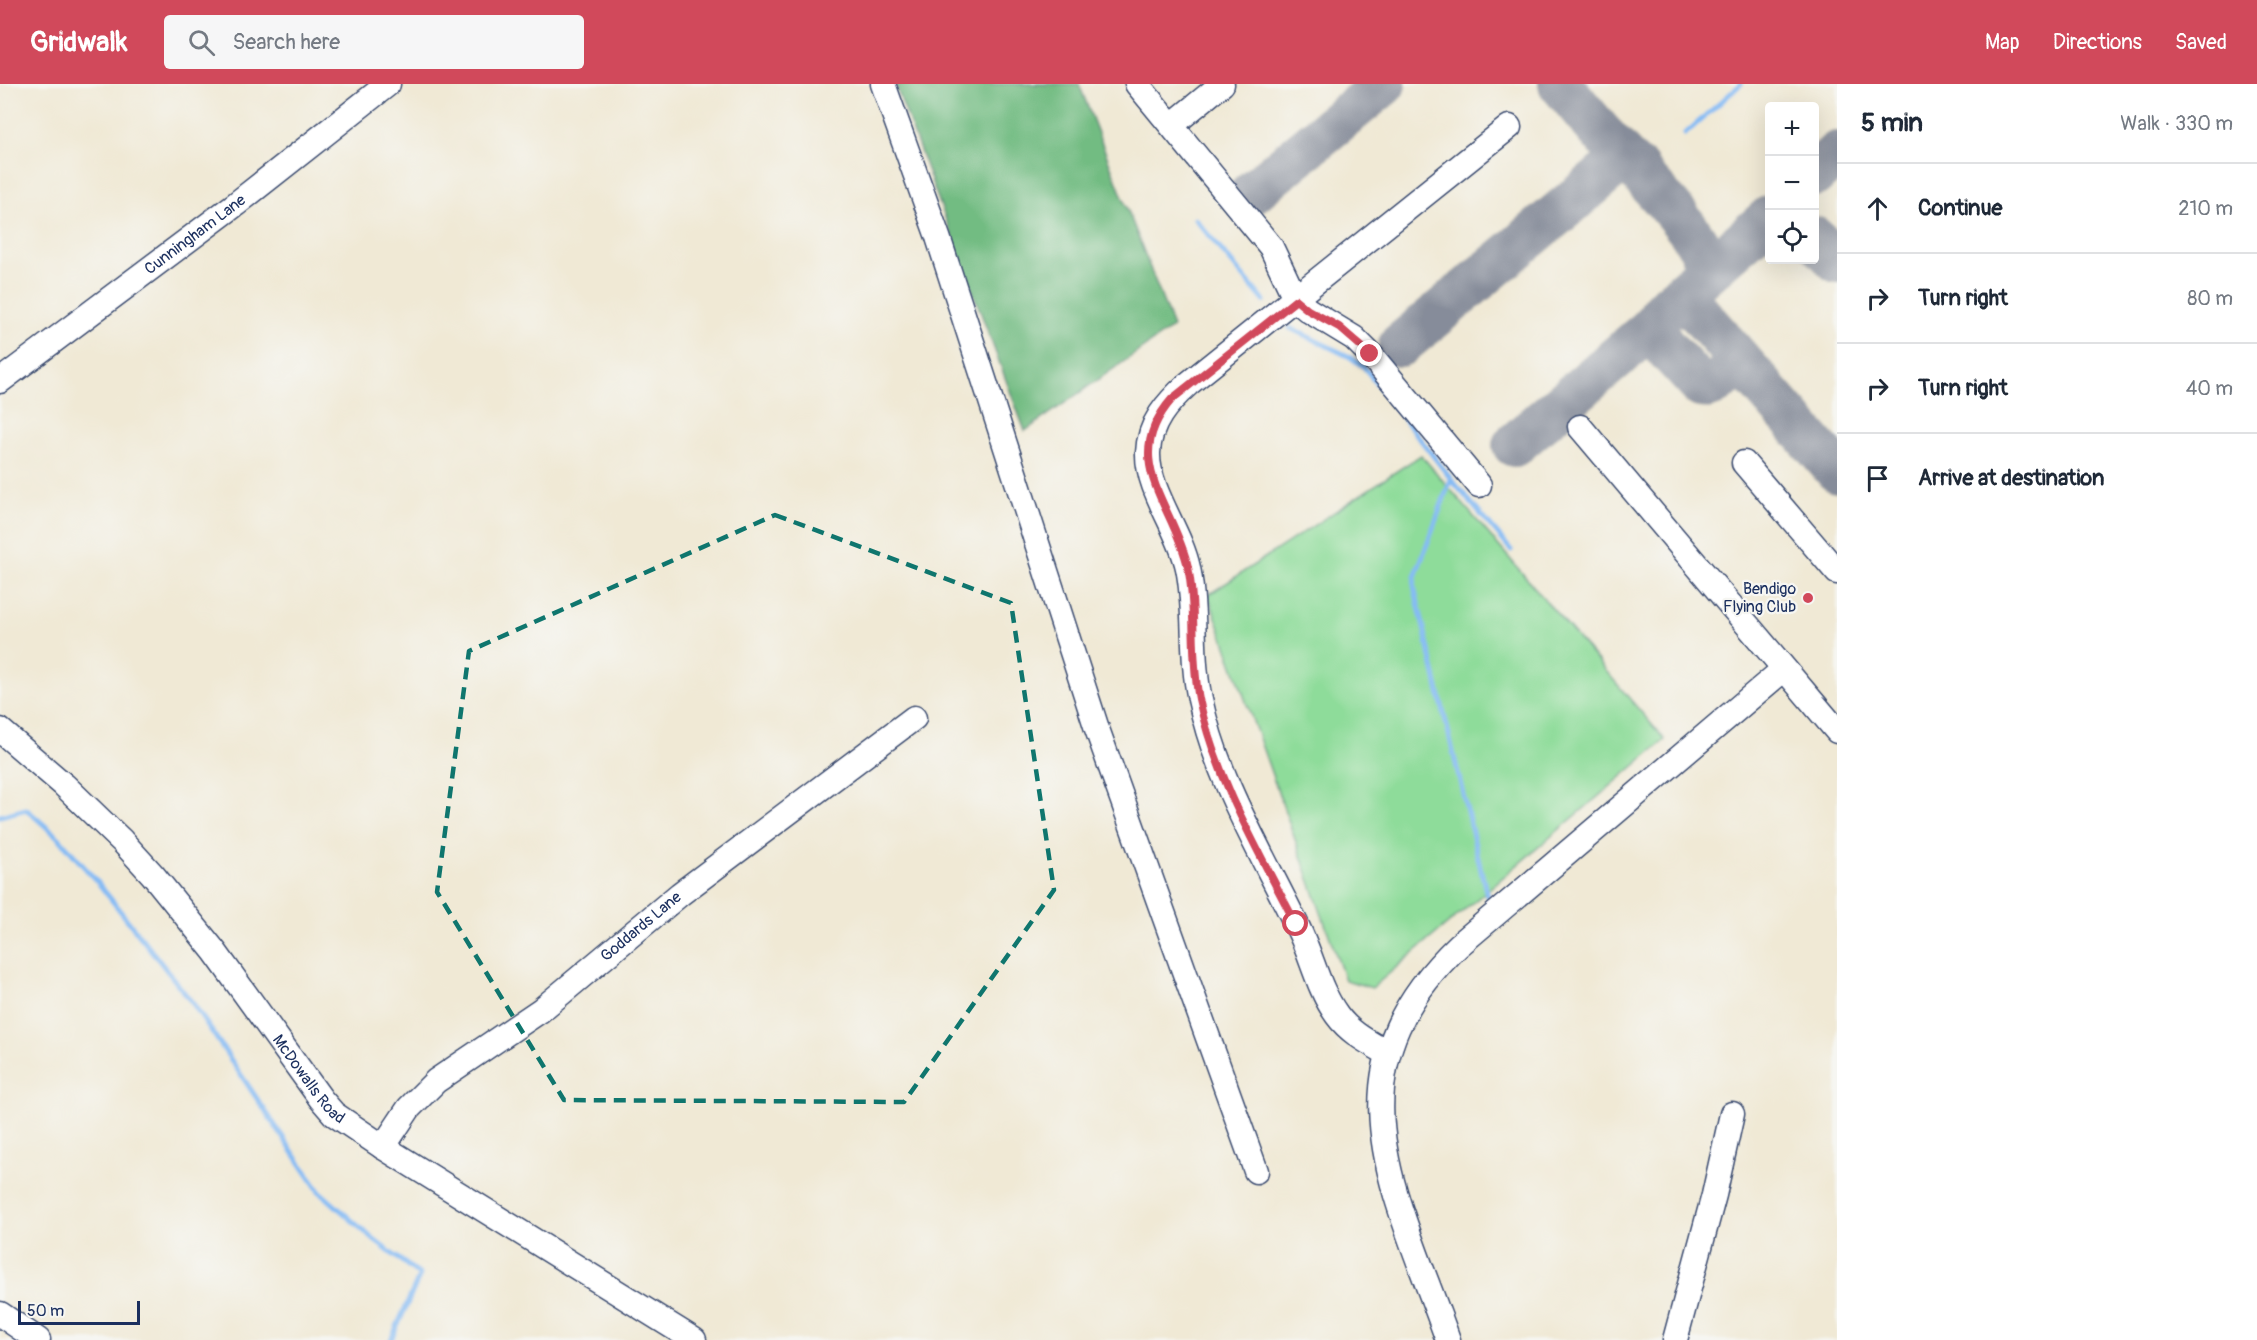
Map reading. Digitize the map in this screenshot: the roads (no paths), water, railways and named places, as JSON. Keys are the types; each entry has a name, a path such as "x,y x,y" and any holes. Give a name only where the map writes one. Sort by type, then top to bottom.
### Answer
{"street":[{"name":"Cunningham Lane","path":"0,381 236,204 388,84"},
{"path":"883,84 938,237 1097,729 1256,1172"},
{"path":"1137,84 1271,247 1296,300 1308,310 1339,327 1370,354 1479,485"},
{"path":"1172,125 1222,84"},
{"path":"1387,1053 1356,1034 1330,1005 1300,931 1243,819 1219,763 1199,697 1188,568 1178,535 1154,485 1150,470 1149,440 1160,412 1172,399 1509,127"},
{"path":"1580,428 1836,727"},
{"path":"1744,463 1837,573"},
{"path":"1449,1340 1392,1182 1384,1152 1380,1095 1387,1053 1408,1006 1445,958 1784,669"},
{"name":"Goddards Lane","path":"383,1147 409,1108 436,1081 541,1010 680,894 914,718"},
{"name":"McDowalls Road","path":"0,730 64,785 138,858 215,952 334,1114 383,1147 694,1340"},
{"path":"1675,1340 1714,1195 1732,1114"},
{"path":"0,1314 38,1340"}],"waterway":[{"path":"1685,134 1741,84"},
{"path":"1195,219 1264,301"},
{"path":"1290,328 1350,357 1364,367 1451,479 1511,550"},
{"path":"1451,479 1415,577 1414,586 1487,896"},
{"path":"0,816 26,809 59,838 99,884 194,1005 319,1191 374,1240 420,1275 391,1340"}],"place":[{"name":"Bendigo Flying Club","path":"1808,598"}]}
